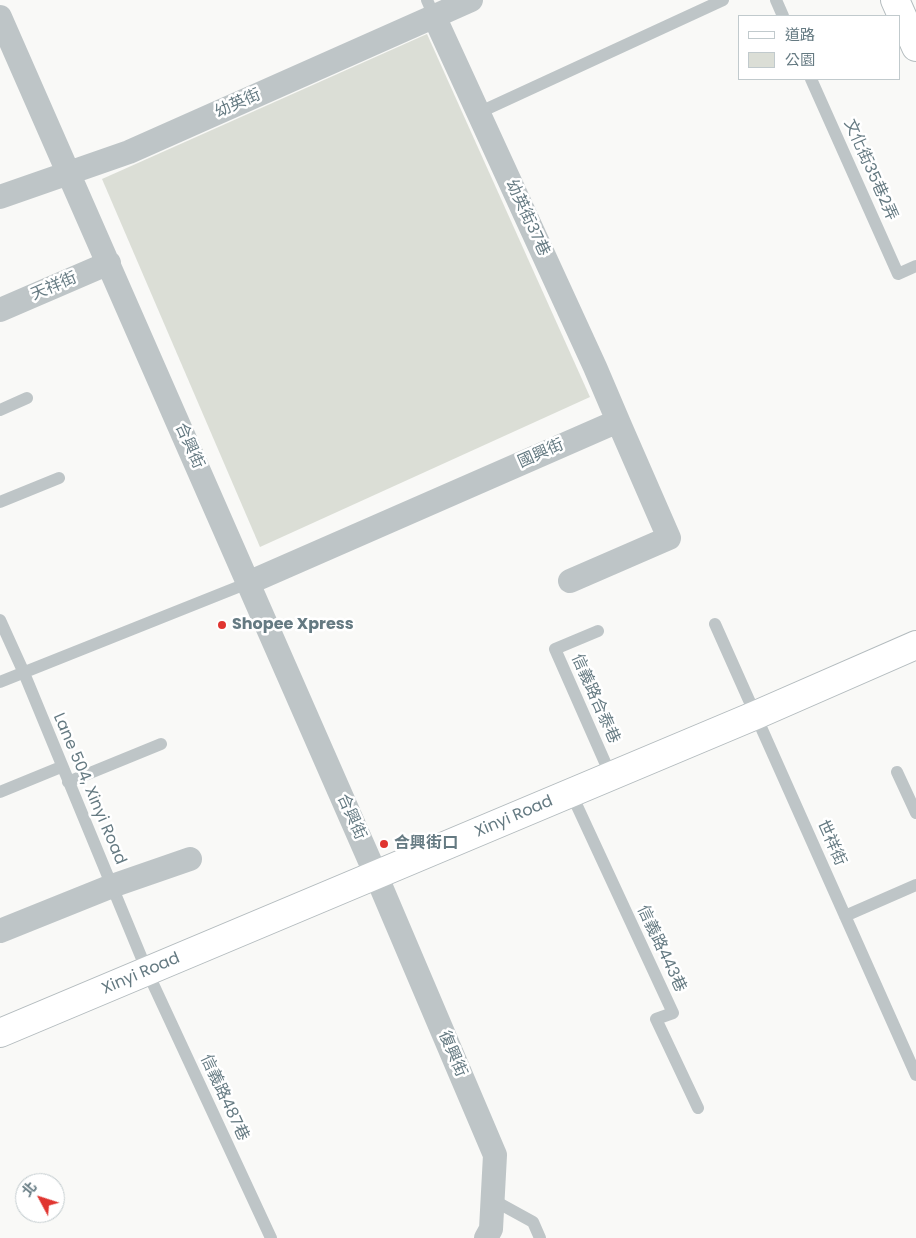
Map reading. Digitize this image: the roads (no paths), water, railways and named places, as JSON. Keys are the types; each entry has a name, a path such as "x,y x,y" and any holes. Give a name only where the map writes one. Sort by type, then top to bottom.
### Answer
{"street":[{"name":"幼英街","path":"0,196 129,152 431,8 471,0"},
{"path":"896,0 916,47"},
{"name":"幼英街37巷","path":"431,8 618,421"},
{"name":"合興街","path":"0,17 376,875"},
{"name":"天祥街","path":"0,310 109,263"},
{"path":"570,581 669,538 618,421"},
{"name":"國興街","path":"248,583 618,421"},
{"name":"Xinyi Road","path":"0,1033 612,776 916,645"},
{"path":"0,931 112,886 190,859"},
{"name":"復興街","path":"376,875 495,1155 491,1228 486,1238"}],"lane":[{"path":"478,113 723,0"},
{"path":"776,0 783,15"},
{"name":"文化街35巷2弄","path":"811,80 898,274 916,266"},
{"path":"0,410 27,398"},
{"path":"0,502 59,478"},
{"path":"0,682 248,583"},
{"name":"Lane 504, Xinyi Road","path":"0,620 24,673 61,767 147,971"},
{"name":"世祥街","path":"715,624 916,1075"},
{"name":"信義路合泰巷","path":"598,631 555,649 612,776"},
{"path":"68,782 161,744"},
{"path":"0,792 61,767"},
{"path":"897,772 916,813"},
{"name":"信義路443巷","path":"571,793 673,1013 656,1019 698,1108"},
{"path":"845,916 916,885"},
{"name":"信義路487巷","path":"147,971 271,1238"},
{"path":"493,1200 533,1222 540,1238"}],"place":[{"name":"Shopee Xpress","path":"222,625"},
{"name":"合興街口","path":"384,844"}]}
